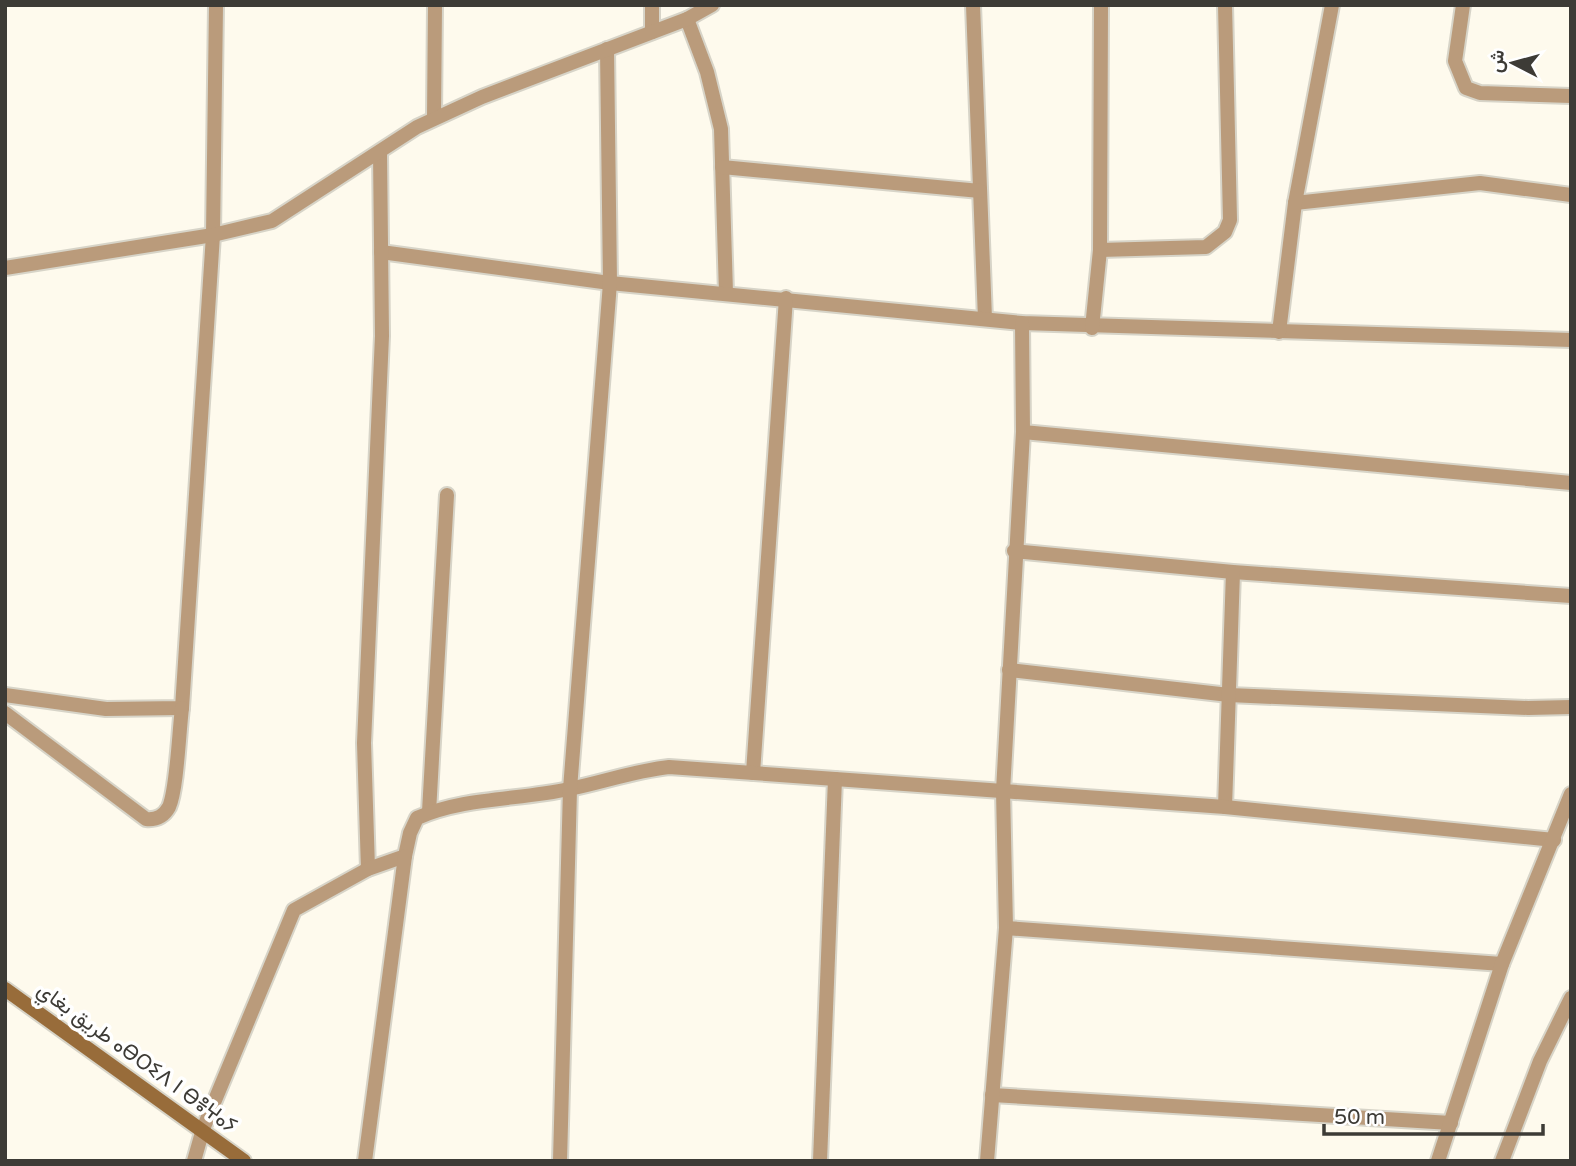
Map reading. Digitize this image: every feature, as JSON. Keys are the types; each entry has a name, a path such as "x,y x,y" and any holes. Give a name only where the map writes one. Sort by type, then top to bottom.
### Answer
{"main road":[{"name":"طريق بغاي ⴰⴱⵔⵉⴷ ⵏ ⴱⴻⵖⴰⵢ","path":"5,989 244,1161"}],"street":[{"path":"5,713 146,819 160,818 170,804 182,708 213,235 216,5"},
{"path":"435,5 435,118"},
{"path":"652,5 652,32"},
{"path":"5,268 213,235 272,221 380,152 394,140 435,118 482,97 687,19 712,5"},
{"path":"973,5 985,319"},
{"path":"1092,328 1100,250 1101,5"},
{"path":"1100,250 1206,247 1225,232 1230,220 1225,5"},
{"path":"1279,332 1295,203 1332,5"},
{"path":"1463,5 1455,61 1466,88 1480,93 1571,96"},
{"path":"687,19 707,72 721,129 726,293"},
{"path":"560,1161 570,789 610,283 607,50"},
{"path":"368,870 365,743 382,336 380,152"},
{"path":"722,167 980,191"},
{"path":"1295,203 1480,183 1571,195"},
{"path":"381,252 610,283 1022,323 1092,328 1571,340"},
{"path":"753,773 786,298"},
{"path":"987,1161 1006,928 1003,791 1014,551 1023,432 1022,323"},
{"path":"1023,432 1571,483"},
{"path":"429,812 447,495"},
{"path":"1014,551 1233,572 1571,596"},
{"path":"1225,807 1233,572"},
{"path":"1009,670 1229,695 1528,708 1571,707"},
{"path":"5,695 106,709 182,708"},
{"path":"365,1161 405,856 412,825 417,818 429,812 570,789 629,772 668,767 1225,807 1554,840"},
{"path":"820,1161 835,779"},
{"path":"1438,1161 1502,964 1571,794"},
{"path":"194,1161 203,1129 294,910 368,870 405,856"},
{"path":"1006,928 1502,964"},
{"path":"1502,1161 1540,1061 1571,998"},
{"path":"992,1095 1451,1123"}]}
